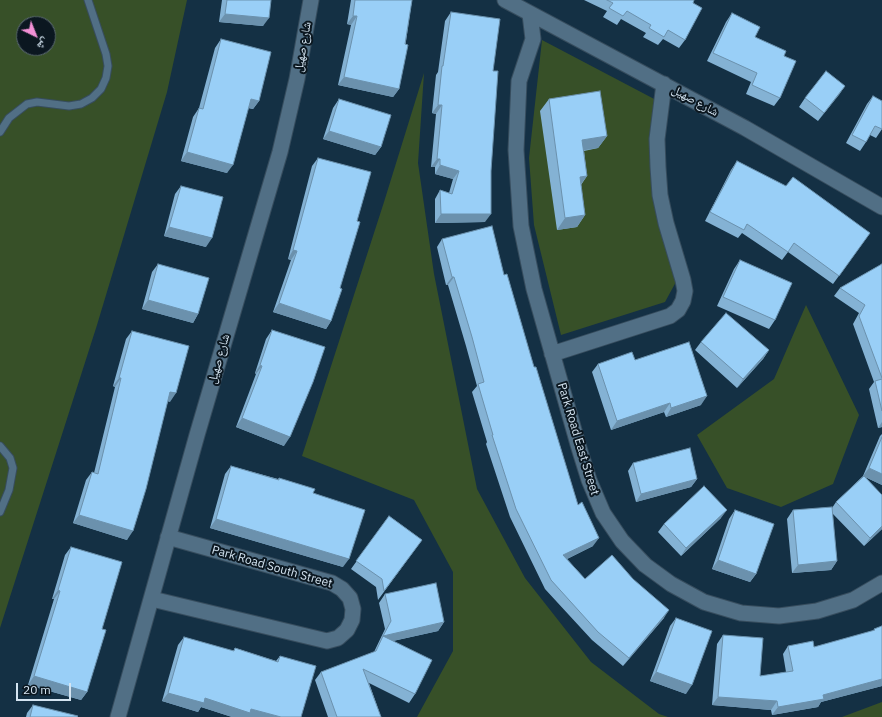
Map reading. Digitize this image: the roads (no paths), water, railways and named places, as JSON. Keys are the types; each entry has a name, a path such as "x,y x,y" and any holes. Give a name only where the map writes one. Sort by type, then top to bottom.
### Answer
{"street":[{"name":"شارع صهيل","path":"118,717 168,537 280,152 297,79 310,0"},
{"name":"شارع صهيل","path":"505,0 664,84 820,170 882,207"},
{"name":"Park Road East Street","path":"530,14 533,39 519,81 516,150 521,226 534,289 552,354 589,480 603,513 622,541 645,565 671,584 704,602 741,612 779,616 817,611 853,600 882,583"},
{"path":"552,354 670,316 678,310 683,301 684,286 666,223 660,195 657,139 664,84"},
{"name":"Park Road South Street","path":"152,599 321,641 338,638 346,630 352,620 353,609 350,598 342,589 332,583 168,537"}],"lane":[{"path":"0,132 9,118 27,104 46,103 69,106 87,101 101,89 106,78 108,66 106,54 88,0"},
{"path":"0,446 10,458 13,468 9,490 0,512"}]}
